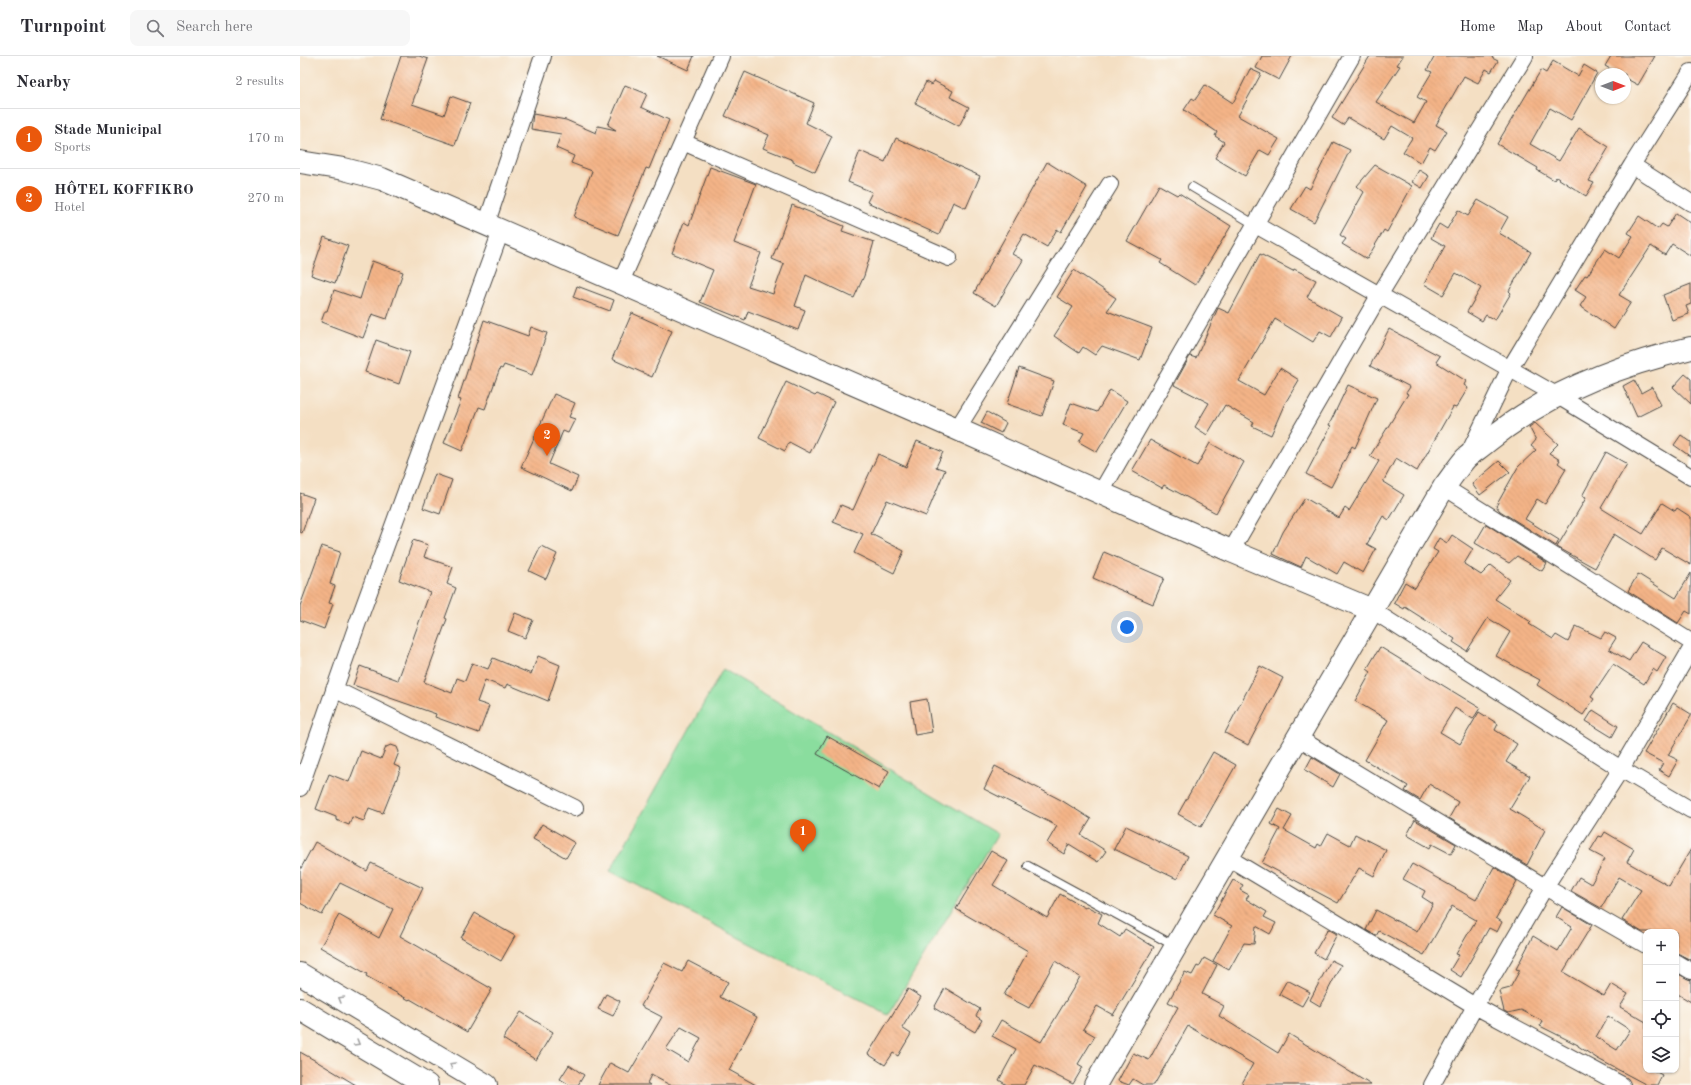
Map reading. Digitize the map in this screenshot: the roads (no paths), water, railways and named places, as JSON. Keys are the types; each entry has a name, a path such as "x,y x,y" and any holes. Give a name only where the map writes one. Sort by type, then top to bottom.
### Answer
{"main road":[{"path":"300,162 344,169 382,179 620,284 957,429 1100,494 1372,610"},
{"path":"1095,1085 1444,487 1467,458 1499,431 1558,396 1607,374 1691,348"},
{"path":"300,974 486,1085"},
{"path":"300,1009 427,1085"}],"street":[{"path":"300,788 493,228 543,56"},
{"path":"620,284 721,56"},
{"path":"1100,494 1352,56"},
{"path":"1231,551 1380,294 1525,56"},
{"path":"1467,458 1510,370 1632,165 1691,72"},
{"path":"683,142 949,258"},
{"path":"1632,165 1691,203"},
{"path":"957,429 1110,184"},
{"path":"1254,224 1558,396 1691,477"},
{"path":"1444,487 1691,642"},
{"path":"1372,610 1621,769 1691,810"},
{"path":"1432,1085 1475,1006 1545,886 1621,769 1691,649"},
{"path":"334,689 575,808"},
{"path":"1297,737 1643,943"},
{"path":"1227,857 1475,1006 1622,1085"},
{"path":"1679,964 1691,971"}],"lane":[{"path":"1192,187 1254,224"},
{"path":"1028,866 1176,946"}],"place":[{"name":"HÔTEL KOFFIKRO","path":"547,456"},
{"name":"Stade Municipal","path":"803,852"}]}
